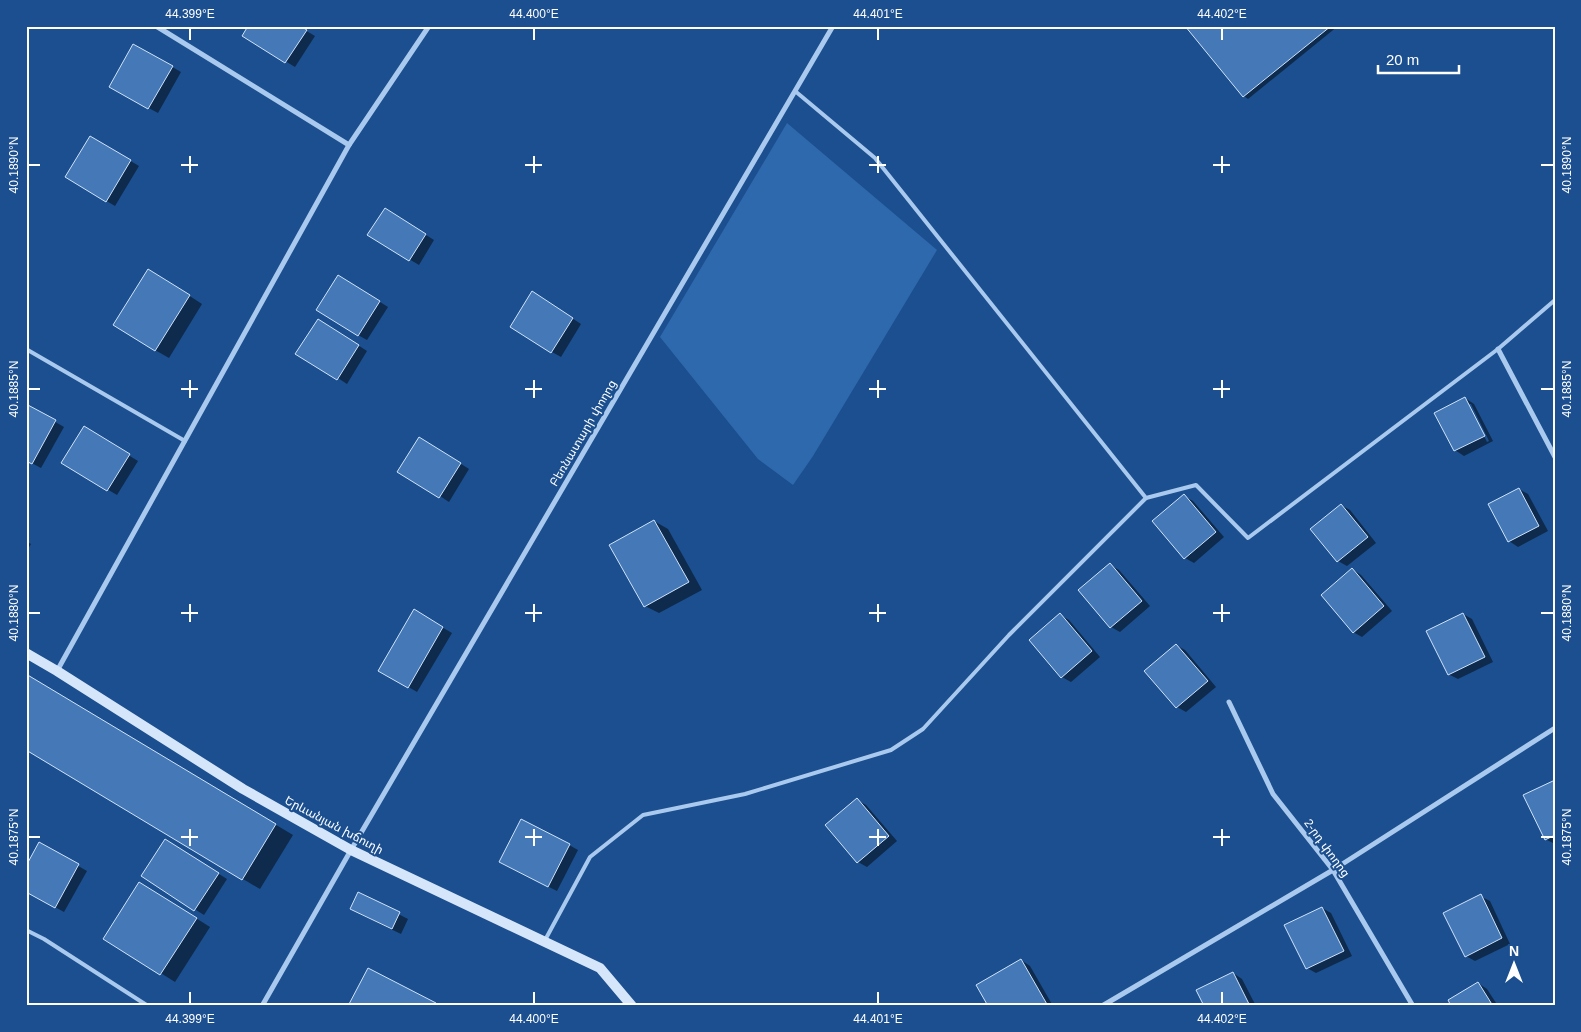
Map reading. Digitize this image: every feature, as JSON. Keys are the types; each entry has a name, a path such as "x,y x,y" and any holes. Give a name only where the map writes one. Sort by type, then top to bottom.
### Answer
{"main road":[{"name":"Երևանյան խճուղի","path":"26,653 243,790 351,850 600,968 632,1006"}],"street":[{"path":"156,26 349,144"},
{"path":"57,671 349,144 429,26"},
{"name":"Բեռնատարի փողոց","path":"262,1006 351,850 833,26"},
{"path":"1498,349 1555,457"},
{"name":"2-րդ փողոց","path":"1229,702 1273,794 1333,870 1413,1006"},
{"path":"1102,1006 1333,870 1555,728"}],"lane":[{"path":"795,91 875,158 1146,498"},
{"path":"544,942 590,857 643,815 745,794 891,750 923,729 1009,635 1146,498 1196,485 1248,538 1498,349 1555,300"},
{"path":"26,349 185,441"},
{"path":"26,930 44,939 148,1006"}],"shaded area":[{"path":"787,123 937,250 813,456 793,485 758,459 660,337"}],"building":[{"path":"248,26 300,26 307,30 285,63 242,36"},
{"path":"1185,26 1331,26 1243,97"},
{"path":"133,44 173,66 148,109 109,87"},
{"path":"90,136 131,160 106,202 65,177"},
{"path":"385,208 426,234 409,261 367,235"},
{"path":"148,269 190,295 155,351 113,325"},
{"path":"338,275 380,301 358,336 316,310"},
{"path":"532,291 573,318 551,353 510,327"},
{"path":"318,319 359,345 337,380 295,354"},
{"path":"1465,397 1485,436 1454,451 1434,413"},
{"path":"26,404 56,420 32,464 26,461"},
{"path":"84,426 130,454 107,491 61,463"},
{"path":"419,437 461,463 439,498 397,472"},
{"path":"1519,488 1539,526 1508,542 1488,504"},
{"path":"1184,494 1216,532 1184,559 1152,521"},
{"path":"1341,504 1368,537 1337,562 1310,529"},
{"path":"654,520 689,582 644,607 609,545"},
{"path":"1110,563 1142,601 1110,628 1078,590"},
{"path":"1352,568 1384,606 1353,633 1321,595"},
{"path":"414,609 443,627 408,688 378,671"},
{"path":"1060,613 1092,651 1061,678 1029,640"},
{"path":"1463,613 1485,657 1448,675 1426,631"},
{"path":"1176,644 1208,681 1176,708 1144,671"},
{"path":"26,674 276,824 242,880 26,750"},
{"path":"1555,780 1555,835 1545,840 1523,795"},
{"path":"857,798 889,836 857,863 825,825"},
{"path":"521,819 570,844 548,887 499,862"},
{"path":"165,839 219,873 194,911 141,876"},
{"path":"39,842 79,864 55,908 26,892 26,866"},
{"path":"139,882 197,918 160,975 103,939"},
{"path":"358,892 400,912 392,929 350,909"},
{"path":"1481,894 1502,938 1465,957 1443,913"},
{"path":"1322,907 1344,951 1306,969 1284,925"},
{"path":"1021,959 1048,1006 988,1006 976,985"},
{"path":"368,968 436,1003 435,1006 348,1006"},
{"path":"1233,972 1250,1006 1204,1006 1196,990"},
{"path":"1478,982 1493,1006 1451,1006 1448,1000"}]}
